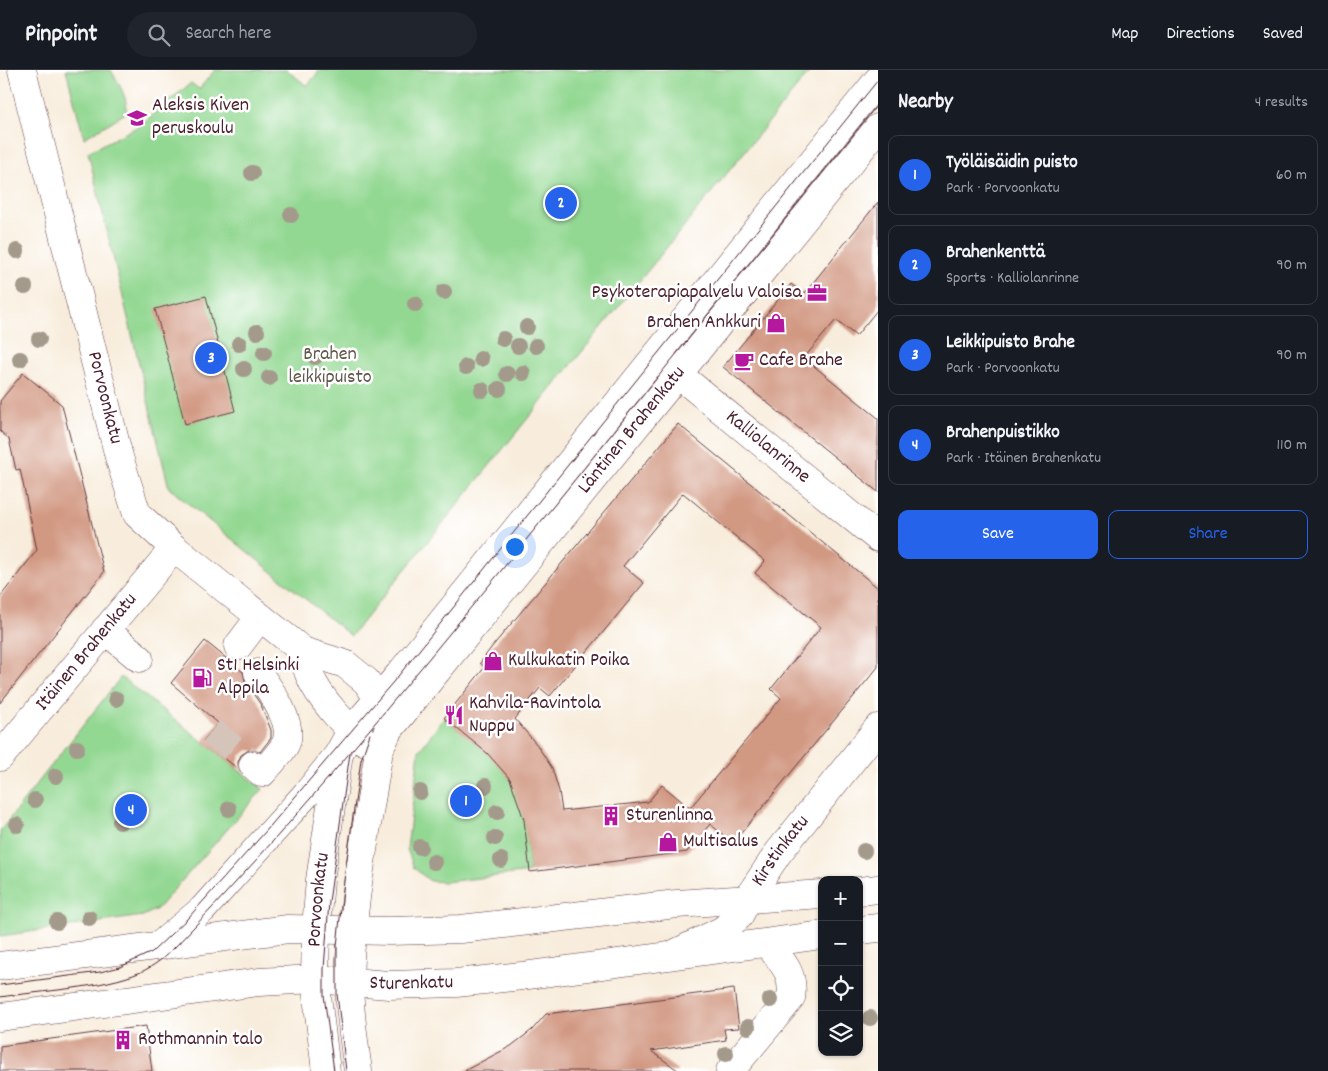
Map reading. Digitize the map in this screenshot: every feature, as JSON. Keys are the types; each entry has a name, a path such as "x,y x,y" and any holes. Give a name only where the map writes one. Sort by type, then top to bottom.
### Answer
{"street":[{"name":"Porvoonkatu","path":"22,70 126,484 137,514 174,548 303,651 345,664 366,681 379,699 383,740 354,929 349,981 358,1071"},
{"path":"160,945 203,909 309,791 379,699 878,80"},
{"name":"Läntinen Brahenkatu","path":"383,740 677,374 878,128"},
{"name":"Kalliolanrinne","path":"656,357 878,538"},
{"name":"Itäinen Brahenkatu","path":"0,757 174,548"},
{"path":"238,646 260,617"},
{"path":"104,630 139,658"},
{"path":"303,651 308,674 336,715 345,742"},
{"path":"253,765 262,773 286,743 287,730 282,710 258,673"},
{"name":"Kirstinkatu","path":"671,956 731,925 739,916 748,898 778,853 878,728"},
{"path":"345,742 383,740"},
{"name":"Porvoonkatu","path":"326,1071 315,979 316,928 320,880 345,742"},
{"path":"863,891 878,889"},
{"path":"0,966 288,929 461,930 748,898 818,894"},
{"path":"863,930 878,928"},
{"name":"Sturenkatu","path":"0,1017 259,982 315,979 389,985 456,983 818,936"},
{"path":"730,1071 791,998 794,983 786,967 767,943"}],"green space":[{"path":"66,70 111,70 124,96 127,107 126,113 84,138"},
{"name":"Brahen leikkipuisto","path":"215,70 287,70 307,86 320,70 811,70 351,636 169,488 88,152 139,126 191,83 199,89"},
{"path":"121,677 263,789 157,909 143,916 0,936 0,831"},
{"path":"444,718 479,745 503,769 509,778 519,800 525,824 530,872 445,882 430,881 414,868 407,849 419,751"}],"building":[{"path":"878,202 878,309 856,336 836,320 804,358 878,418 878,492 723,367 791,284 804,294"},
{"path":"206,296 235,411 185,424 155,309"},
{"path":"23,373 62,405 104,572 0,703 0,597 37,550 20,469 16,470 9,439 0,431 0,401"},
{"path":"678,424 878,588 878,667 733,843 710,824 687,852 530,872 524,820 510,779 487,753 444,718 485,667 480,663","holes":["683,493 765,561 755,573 821,627 771,689 781,698 690,808 662,785 648,802 562,811 559,791 552,768 537,745 515,719 540,688 550,696 644,583 623,566"]},
{"path":"205,641 243,672 245,682 261,705 271,730 271,738 260,752 249,750 241,755 238,769 203,741 218,723 171,683"},
{"path":"734,989 739,1028 724,1029 726,1040 651,1051 679,1071 464,1071 511,1046 532,1030 546,1014"},
{"path":"146,1026 152,1071 0,1071 0,1046"}],"tunnel":[{"path":"211,731 253,765"}],"tram line":[{"path":"0,985 100,972 120,967 152,952 188,918 266,831 399,675 878,80"},
{"path":"0,997 109,982 141,972 163,958 175,947 260,856 381,716 548,514 878,104"},
{"path":"346,1071 337,994 337,946 345,872 361,760 370,734"},
{"path":"334,1071 324,995 324,969 329,902 350,753"}],"place":[{"name":"Aleksis Kiven peruskoulu","path":"137,118"},
{"name":"Brahenkenttä","path":"561,203"},
{"name":"Psykoterapiapalvelu Valoisa","path":"817,293"},
{"name":"Brahen Ankkuri","path":"776,323"},
{"name":"Leikkipuisto Brahe","path":"211,358"},
{"name":"Cafe Brahe","path":"744,361"},
{"name":"Kulkukatin Poika","path":"493,661"},
{"name":"St1 Helsinki Alppila","path":"202,678"},
{"name":"Kahvila-Ravintola Nuppu","path":"454,715"},
{"name":"Työläisäidin puisto","path":"466,801"},
{"name":"Brahenpuistikko","path":"131,810"},
{"name":"Sturenlinna","path":"611,816"},
{"name":"Multisalus","path":"668,842"},
{"name":"Rothmannin talo","path":"123,1040"}]}
